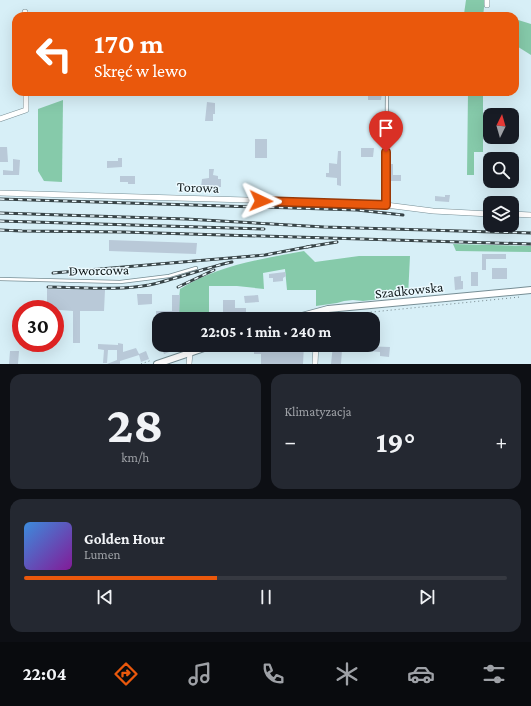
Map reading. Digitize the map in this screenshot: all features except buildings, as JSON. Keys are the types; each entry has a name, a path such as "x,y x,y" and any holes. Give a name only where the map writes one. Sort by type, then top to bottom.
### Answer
{"street":[{"path":"0,119 26,110 26,96"},
{"name":"Torowa","path":"0,193 386,205 433,211 483,214"},
{"path":"519,214 531,215"},
{"name":"Szadkowska","path":"316,312 531,290"},
{"path":"157,364 193,352"},
{"path":"315,364 316,352"},
{"path":"189,364 190,353"}],"lane":[{"path":"386,205 387,96"},
{"name":"Dworcowa","path":"0,279 120,282 169,276 196,268"}],"path":[{"path":"373,312 523,297"}],"green space":[{"path":"466,0 485,0 484,12 464,12"},
{"path":"519,20 531,24 531,55 519,48"},
{"path":"468,96 483,96 483,152 474,152 474,175 467,175"},
{"path":"63,100 62,182 44,181 38,171 38,109"},
{"path":"453,244 531,246 531,252 456,251"},
{"path":"304,251 315,262 359,256 410,256 408,296 363,301 353,300 316,306 316,290 287,290 285,269 263,273 264,289 237,286 209,286 209,312 178,312 180,289 209,274 240,264"}],"railway":[{"path":"0,199 357,210 403,215"},
{"path":"0,213 186,219 324,227 531,233"},
{"path":"0,221 264,229"},
{"path":"0,230 123,232 531,244"},
{"path":"307,247 337,242"},
{"path":"53,273 265,255 312,246"},
{"path":"48,287 137,287 159,283 232,262"},
{"path":"178,287 214,270"}],"route":[{"path":"261,201 386,205 386,152"}]}
